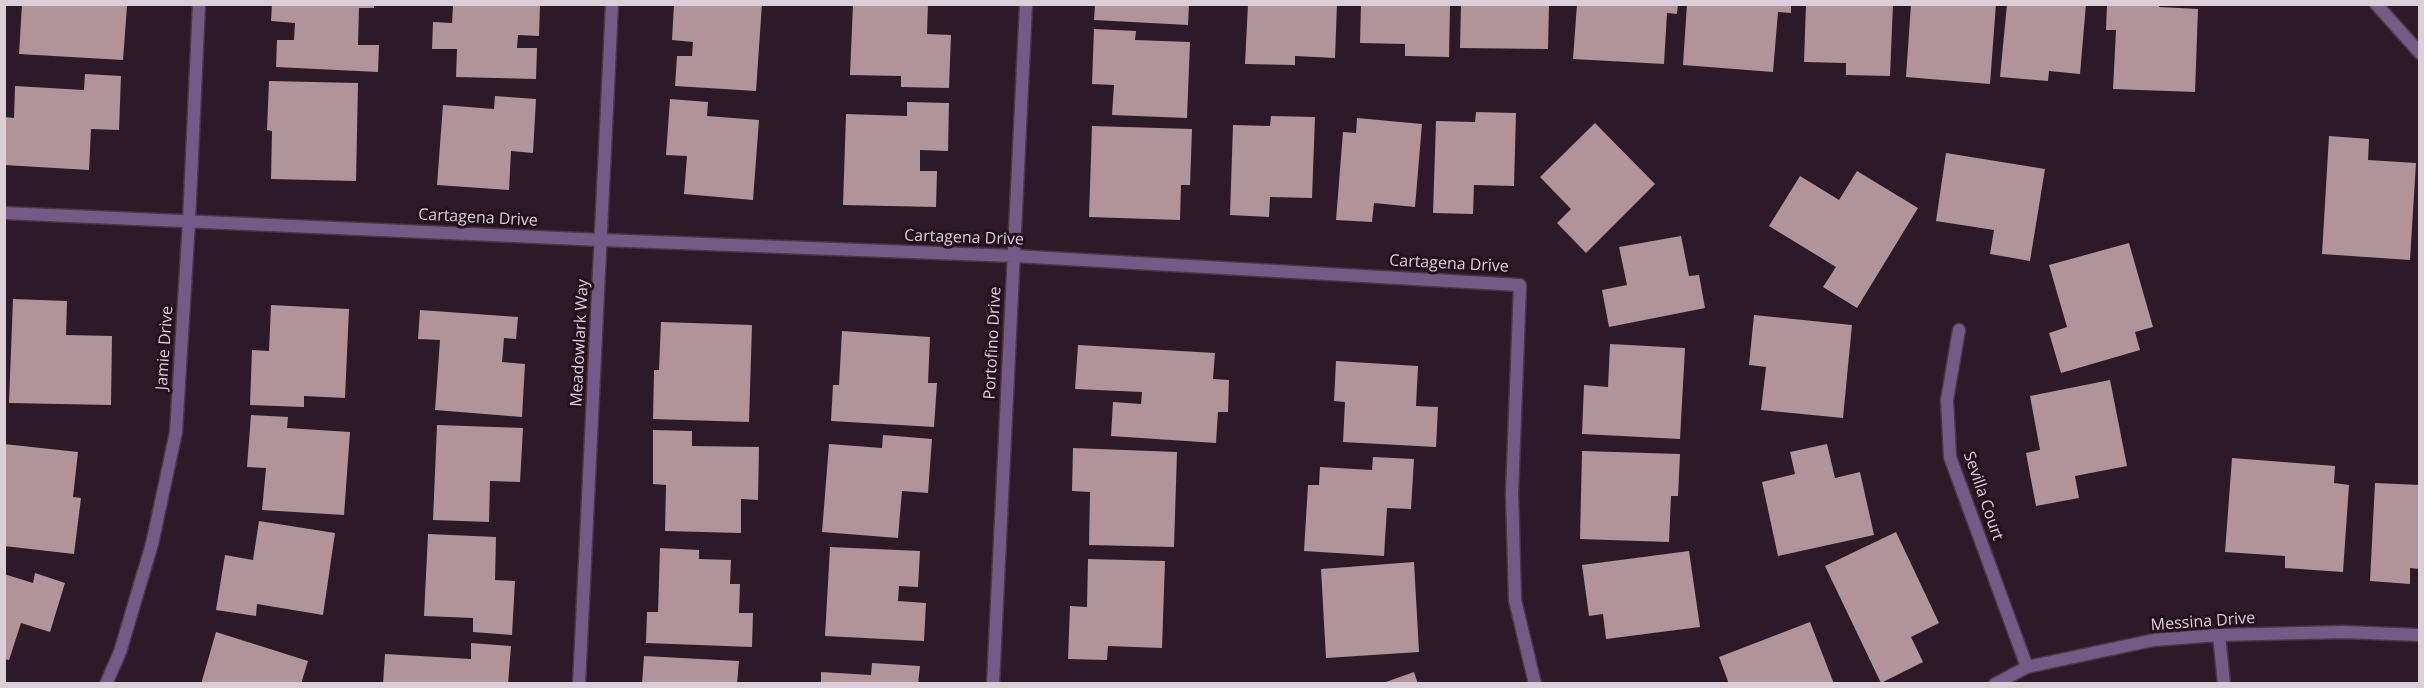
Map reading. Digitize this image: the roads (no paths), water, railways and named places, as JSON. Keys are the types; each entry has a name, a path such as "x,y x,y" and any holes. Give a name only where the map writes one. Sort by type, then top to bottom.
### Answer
{"street":[{"name":"Jamie Drive","path":"106,684 120,652 152,544 176,432 199,4"},
{"name":"Meadowlark Way","path":"579,684 612,4"},
{"name":"Portofino Drive","path":"993,684 1026,4"},
{"path":"2376,4 2420,53"},
{"name":"Cartagena Drive","path":"4,213 1014,256 1520,285 1512,493 1515,600 1535,684"},
{"name":"Sevilla Court","path":"1959,330 1947,400 1950,457 2027,667"},
{"name":"Messina Drive","path":"1995,684 2027,667 2154,640 2219,634 2343,632 2420,635"},
{"path":"2219,634 2223,684"}]}
